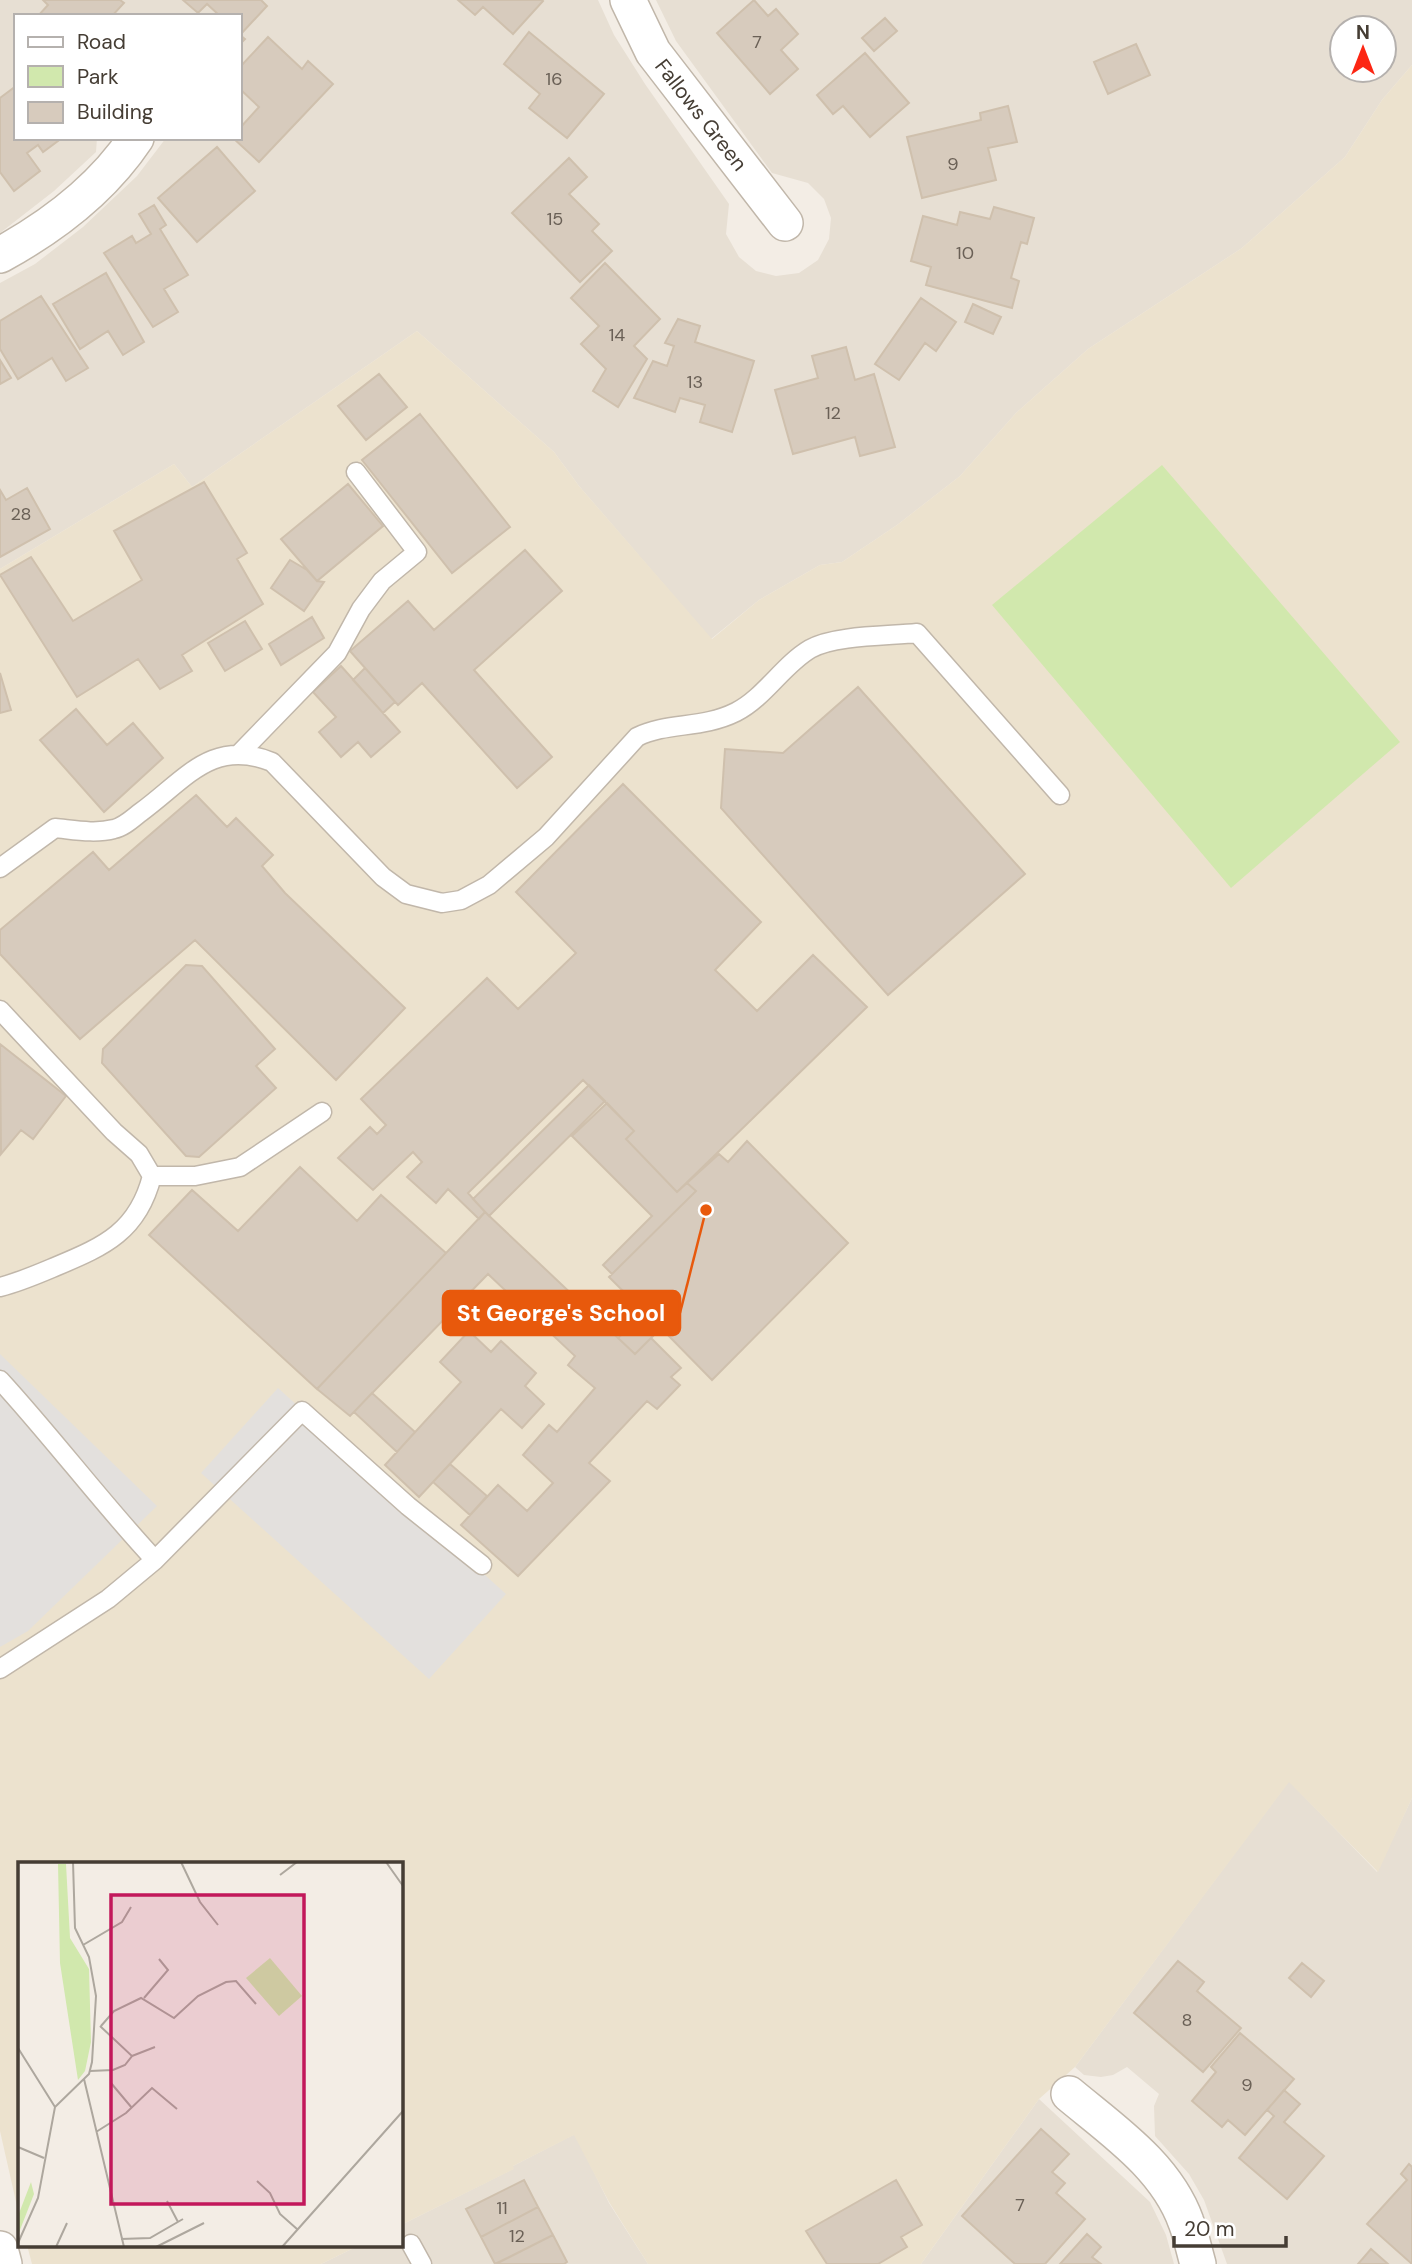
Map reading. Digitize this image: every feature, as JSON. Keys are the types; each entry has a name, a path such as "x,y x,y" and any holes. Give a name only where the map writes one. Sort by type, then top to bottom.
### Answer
{"street":[{"name":"Fallows Green","path":"628,0 653,52 785,223"},
{"path":"0,255 35,236 84,199 124,157 135,140"},
{"path":"1069,2094 1144,2158 1164,2181 1186,2220 1198,2264"},
{"path":"0,2249 4,2264"}],"lane":[{"path":"239,754 337,653 360,609 382,581 416,552 356,472"},
{"path":"0,868 55,828 95,832 117,829 206,762 223,754 252,754 272,762 383,877 406,894 433,902 460,900 489,885 547,836 637,737 651,730 704,725 739,711 811,648 842,641 917,633 1060,795"},
{"path":"0,1010 114,1132 139,1154 152,1176 147,1195 122,1231 103,1247 0,1287"},
{"path":"152,1176 195,1176 240,1167 322,1112"},
{"path":"0,1380 58,1444 113,1515 155,1560"},
{"path":"0,1669 108,1599 155,1560 302,1411 408,1507 482,1565"},
{"path":"411,2244 422,2264"}],"shaded area":[{"path":"0,0 598,0 614,35 645,84 729,204 726,234 739,257 756,271 776,276 799,273 818,260 829,239 831,218 824,199 808,183 772,173 676,41 656,0 1412,0 1412,65 1398,81 1398,14 1328,14 1328,84 1396,84 1382,100 1345,157 1242,248 1088,349 1016,413 960,476 897,525 842,562 820,565 759,600 711,639 579,486 554,452 417,331 192,487 174,464 0,569 0,283 35,264 83,227 137,176 164,140 242,140 242,14 14,14 14,140 97,140 96,152 54,191 0,233"},
{"path":"1412,65 1412,1798 1378,1872 1289,1782 1075,2067 1039,2099 921,2264 648,2264 609,2202 574,2135 513,2166 514,2169 402,2225 402,1862 18,1862 18,2211 0,2131 0,569 174,464 192,487 417,331 554,452 579,486 712,639 759,600 820,565 842,562 897,525 960,476 1016,413 1088,349 1242,248 1345,157 1382,100"},
{"path":"0,1354 157,1506 28,1631 0,1647"},
{"path":"278,1388 506,1594 429,1679 201,1473"},
{"path":"1289,1781 1377,1872 1412,1798 1412,2264 1227,2264 1204,2200 1189,2174 1155,2136 1154,2106 1159,2094 1127,2067 1113,2075 1101,2077 1084,2075 1075,2067"},
{"path":"1039,2099 1150,2202 1166,2235 1174,2264 921,2264"},
{"path":"575,2134 609,2203 648,2264 321,2264 358,2246 402,2246 402,2224 513,2169 513,2166"},
{"path":"27,2246 358,2246 321,2264 32,2264"}],"green space":[{"path":"1162,465 1400,742 1231,888 992,605"}],"building":[{"path":"43,0 120,0 124,3 114,14 40,14 48,5"},
{"path":"183,0 261,0 267,6 242,33 242,14 218,14 207,4 198,13"},
{"path":"458,0 543,1 513,34 483,7 475,15"},
{"path":"754,0 768,16 776,9 798,34 781,50 798,69 770,94 717,33"},
{"path":"885,18 897,31 874,51 862,38"},
{"path":"529,32 604,94 567,138 529,108 540,94 504,64"},
{"path":"268,37 302,69 308,61 333,84 259,162 235,140 242,140 242,126 259,107 242,91 242,65"},
{"path":"1136,44 1150,75 1108,94 1094,62"},
{"path":"865,53 909,103 870,137 843,106 833,114 817,95"},
{"path":"14,88 14,140 59,140 43,152 38,145 27,153 40,171 14,191 0,172 0,98"},
{"path":"1008,106 1017,142 988,148 996,180 922,198 907,137 981,120 980,113"},
{"path":"217,147 255,191 197,242 158,198"},
{"path":"569,158 587,177 569,194 599,224 592,231 612,251 580,282 512,213"},
{"path":"154,205 166,225 160,229 188,275 164,289 178,312 153,327 104,253 132,236 136,243 151,234 139,214"},
{"path":"994,207 1034,218 1027,244 1021,242 1011,278 1019,281 1012,308 926,285 931,267 911,261 923,216 957,225 960,212 990,219"},
{"path":"605,263 660,319 634,346 647,359 618,407 593,391 606,369 581,344 599,326 571,298"},
{"path":"106,273 144,342 123,355 108,331 80,349 53,304"},
{"path":"41,296 88,368 66,381 52,358 18,379 0,349 0,321"},
{"path":"921,298 956,322 936,351 925,343 899,380 875,364"},
{"path":"973,304 1001,317 993,334 965,322"},
{"path":"678,319 700,326 695,342 754,361 732,432 700,422 705,405 680,398 675,412 634,398 653,361 667,366 674,346 665,343"},
{"path":"846,347 855,380 874,374 895,447 860,456 855,437 793,454 775,390 818,378 812,356"},
{"path":"0,360 11,378 0,384"},
{"path":"379,374 407,407 366,440 338,406"},
{"path":"420,414 510,527 452,573 362,460"},
{"path":"204,482 247,553 237,559 263,604 182,655 192,671 160,689 138,659 77,697 0,575 31,557 73,621 142,580 114,531"},
{"path":"348,484 383,526 317,581 281,539"},
{"path":"27,488 50,529 0,557 0,490 6,500"},
{"path":"525,550 562,591 474,670 552,757 517,788 422,683 398,705 350,651 408,601 434,630"},
{"path":"290,560 307,570 317,581 324,582 304,611 271,588"},
{"path":"312,617 324,638 281,665 269,644"},
{"path":"245,621 262,649 225,671 208,643"},
{"path":"341,666 400,732 371,757 358,742 341,757 319,732 336,717 313,692"},
{"path":"365,668 395,702 383,713 353,680"},
{"path":"0,673 11,710 0,713"},
{"path":"858,687 1025,874 888,995 721,808 725,749 783,753"},
{"path":"76,709 107,745 133,723 163,758 104,812 40,740"},
{"path":"623,784 761,922 715,970 757,1011 813,955 867,1007 677,1192 626,1139 634,1131 583,1080 468,1193 485,1212 479,1219 448,1189 436,1203 407,1177 422,1162 413,1152 373,1190 338,1158 370,1127 377,1134 386,1125 361,1099 487,978 518,1009 576,953 516,892"},
{"path":"196,795 227,827 236,818 273,855 262,866 285,893 405,1008 336,1080 195,940 80,1039 0,954 0,930 93,852 109,870"},
{"path":"186,965 202,966 275,1049 256,1066 276,1088 199,1157 186,1156 102,1063 103,1049"},
{"path":"0,1044 66,1096 33,1139 21,1130 1,1154"},
{"path":"589,1085 605,1101 489,1216 473,1199"},
{"path":"607,1103 634,1131 626,1139 677,1192 687,1183 696,1191 612,1274 603,1265 652,1216 572,1136"},
{"path":"747,1141 848,1243 712,1380 661,1328 635,1354 618,1338 645,1313 609,1277 696,1191 687,1183 719,1154 728,1162"},
{"path":"300,1167 357,1221 381,1195 446,1253 317,1389 149,1235 192,1190 238,1231"},
{"path":"485,1212 635,1354 651,1338 681,1368 671,1377 680,1385 657,1409 647,1401 589,1463 610,1481 518,1576 461,1525 498,1485 527,1511 553,1483 523,1455 549,1425 557,1432 595,1388 568,1365 575,1356 523,1307 513,1318 496,1304 507,1292 488,1274 350,1416 317,1389"},
{"path":"469,1331 491,1352 501,1341 536,1373 525,1386 544,1404 522,1428 501,1409 419,1497 385,1465 461,1382 440,1362"},
{"path":"372,1393 415,1432 397,1452 354,1412"},
{"path":"450,1464 487,1496 470,1515 433,1482"},
{"path":"1178,1961 1204,1982 1197,1991 1241,2028 1203,2072 1134,2013"},
{"path":"1302,1963 1324,1981 1311,1997 1289,1978"},
{"path":"1240,2033 1294,2079 1245,2135 1228,2120 1222,2127 1192,2101 1216,2072 1211,2067"},
{"path":"1284,2090 1300,2104 1284,2122 1324,2156 1287,2199 1239,2158 1274,2116 1267,2110"},
{"path":"1041,2129 1069,2154 1052,2172 1065,2183 1056,2193 1085,2219 1045,2264 1015,2264 962,2216"},
{"path":"1409,2164 1412,2167 1412,2264 1367,2224 1407,2180 1401,2174"},
{"path":"524,2180 538,2207 481,2237 466,2209"},
{"path":"896,2180 922,2225 901,2237 907,2247 878,2264 827,2264 806,2231"},
{"path":"538,2207 553,2235 495,2264 481,2237"},
{"path":"1087,2234 1101,2247 1092,2257 1101,2264 1060,2264"},
{"path":"553,2235 567,2262 564,2264 496,2264"},
{"path":"1371,2249 1388,2264 1358,2264"}],"place":[{"name":"St George's School","path":"706,1210"}]}
